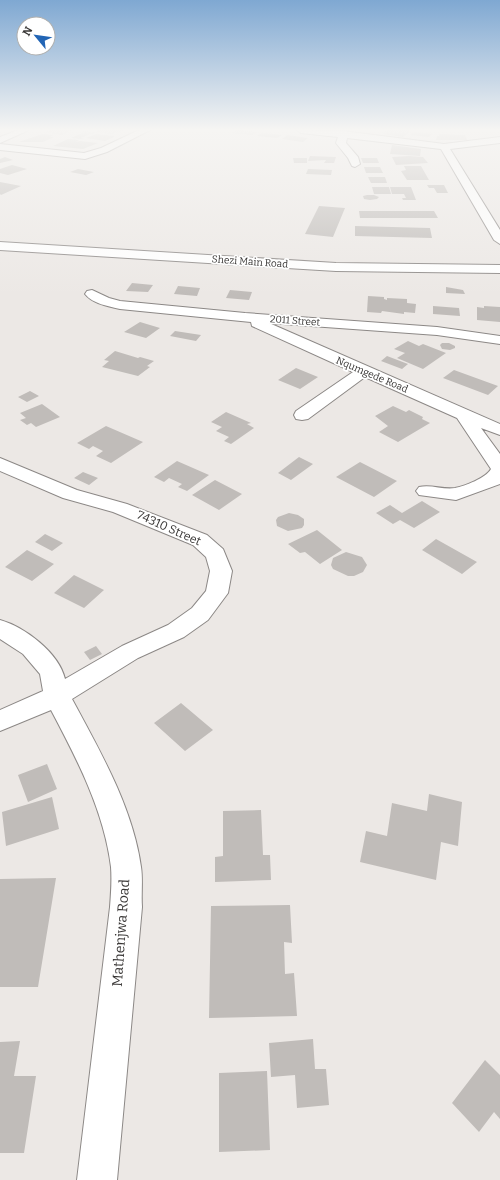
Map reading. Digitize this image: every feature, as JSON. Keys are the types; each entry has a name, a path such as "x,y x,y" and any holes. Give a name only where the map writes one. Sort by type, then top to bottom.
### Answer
{"street":[{"path":"467,185 500,240"},
{"name":"Shezi Main Road","path":"0,246 336,267 500,269"},
{"name":"2011 Street","path":"92,294 104,301 120,306 437,331 500,340"},
{"name":"Nqumgede Road","path":"245,317 500,430"},
{"path":"302,415 364,371"},
{"path":"426,491 456,494 494,480 500,469 496,461 472,430 464,415"},
{"name":"74310 Street","path":"0,464 70,494 120,508 200,540 216,554 221,571 217,593 200,614 176,631 130,652 57,696 0,721"},
{"name":"Mathenjwa Road","path":"0,628 31,648 51,671 57,696 95,768 119,832 126,868 126,907 98,1180"}],"building":[{"path":"0,185 21,186 1,195"},
{"path":"427,185 444,185 448,193 437,193 434,188 429,188"},
{"path":"372,187 389,187 391,194 374,194"},
{"path":"390,187 411,187 416,200 403,200 402,198 406,198 404,194 392,194"},
{"path":"367,195 379,197 377,199 370,200 364,199 363,196"},
{"path":"319,206 345,208 333,237 305,234"},
{"path":"359,211 434,211 438,218 360,218"},
{"path":"355,226 430,228 432,238 355,236"},
{"path":"132,283 153,285 148,292 126,291"},
{"path":"178,286 200,288 197,296 174,294"},
{"path":"446,287 463,290 465,294 446,293"},
{"path":"230,290 252,292 249,300 226,298"},
{"path":"368,296 384,297 384,299 387,300 387,298 407,299 407,303 416,304 415,313 404,312 404,314 382,311 381,313 367,312"},
{"path":"433,306 459,308 460,316 433,314"},
{"path":"484,306 500,307 500,322 477,320 477,307 484,308"},
{"path":"140,322 160,328 146,338 124,332"},
{"path":"175,331 201,335 196,341 170,336"},
{"path":"408,341 419,346 423,344 446,353 423,369 397,358 405,353 394,349"},
{"path":"442,343 449,343 455,346 455,348 450,350 442,349 440,345"},
{"path":"115,351 154,361 147,366 150,367 138,376 102,367 109,361 104,360"},
{"path":"387,356 408,364 402,369 381,361"},
{"path":"296,368 318,377 300,389 278,380"},
{"path":"454,370 498,386 488,395 443,378"},
{"path":"30,391 39,396 27,402 18,397"},
{"path":"42,404 60,417 36,427 31,423 27,425 20,420 26,418 20,413"},
{"path":"393,406 406,412 409,410 423,417 422,419 430,423 398,442 379,432 388,426 375,416"},
{"path":"226,412 251,423 247,424 254,428 231,444 224,441 229,437 216,431 222,427 211,422"},
{"path":"106,426 143,442 111,463 96,456 103,451 93,446 89,449 77,443"},
{"path":"299,457 313,464 291,480 278,473"},
{"path":"177,461 209,475 187,491 178,487 182,484 169,478 164,482 154,477"},
{"path":"360,462 397,481 374,497 336,477"},
{"path":"83,472 98,478 89,485 74,478"},
{"path":"215,480 242,494 219,510 192,495"},
{"path":"422,501 440,512 414,528 400,520 393,524 376,513 390,505 402,513"},
{"path":"289,513 298,515 304,519 304,525 302,528 288,531 277,526 276,520 278,517"},
{"path":"317,530 342,550 320,564 305,552 300,553 288,544"},
{"path":"45,534 63,543 52,551 35,542"},
{"path":"436,539 477,562 462,574 422,550"},
{"path":"27,550 54,564 32,581 5,567"},
{"path":"346,552 362,557 367,565 363,572 354,576 348,576 333,569 331,565 333,558"},
{"path":"74,575 104,590 84,608 54,593"},
{"path":"96,646 102,654 90,660 84,652"},
{"path":"181,703 213,730 185,751 154,723"},
{"path":"47,764 57,789 28,802 18,775"},
{"path":"429,794 462,802 458,846 441,842 436,880 360,862 366,831 387,836 392,803 427,811"},
{"path":"52,797 59,829 6,846 2,812"},
{"path":"261,810 263,855 270,855 271,880 215,882 215,857 223,856 223,811"},
{"path":"56,878 38,987 0,987 0,879"},
{"path":"290,905 292,943 284,942 285,974 294,973 297,1016 209,1018 211,906"},
{"path":"313,1039 315,1069 326,1069 329,1105 297,1108 295,1075 271,1077 269,1043"},
{"path":"20,1041 14,1076 36,1076 24,1153 0,1153 0,1042"},
{"path":"485,1060 500,1075 500,1119 494,1112 479,1132 452,1103"},
{"path":"267,1071 270,1150 219,1152 219,1073"}]}
